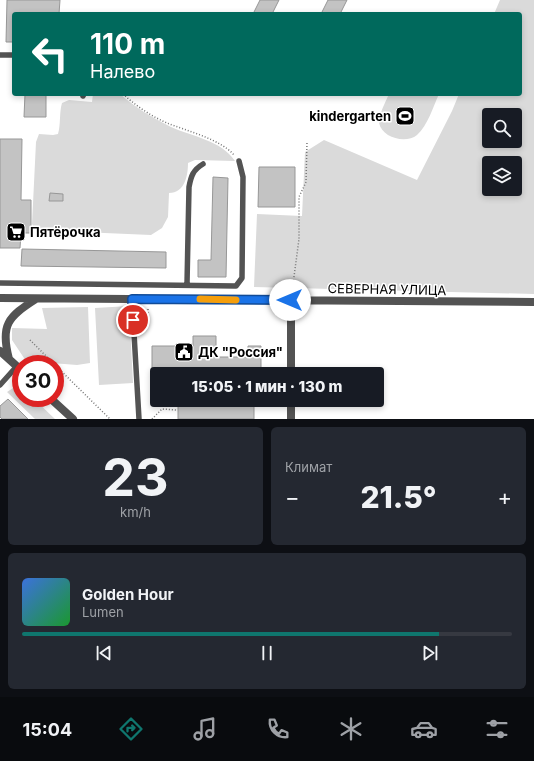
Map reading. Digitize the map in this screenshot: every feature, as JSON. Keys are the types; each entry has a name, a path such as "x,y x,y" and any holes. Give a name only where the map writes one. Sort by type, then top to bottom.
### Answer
{"street":[{"name":"СЕВЕРНАЯ УЛИЦА","path":"0,298 534,302"},
{"path":"9,359 5,346 6,325 11,317 36,298"},
{"path":"290,300 291,367"},
{"path":"0,351 12,362"},
{"path":"60,407 73,419"},
{"path":"291,407 291,419"}],"lane":[{"path":"0,55 12,55"},
{"path":"0,283 187,284 236,286 242,278 243,177 239,162"},
{"path":"187,284 189,187 192,174 196,168 203,164"},
{"path":"132,299 139,419"},
{"path":"0,385 12,374"}],"path":[{"path":"125,96 138,107 166,122 226,146 239,162"},
{"path":"290,300 299,239 299,197 306,182 307,142"},
{"path":"30,340 46,355"},
{"path":"64,373 110,419"},
{"path":"152,419 162,409 176,410"}],"shaded area":[{"path":"500,0 534,0 534,294 254,287 257,214 302,216 305,152 324,140 417,180 458,96 522,96 522,12 495,12"},
{"path":"93,96 122,96 138,108 164,124 206,140 222,148 235,161 195,160 188,163 186,178 182,187 179,190 169,193 168,217 162,228 151,235 35,230 32,224 36,142 39,134 58,134 62,103 69,100 92,102"},
{"name":"kindergarten","path":"388,96 438,96 421,131 412,138 401,139 389,136 381,128 379,123 381,113"},
{"path":"129,306 133,383 99,385 95,308"},
{"path":"88,307 90,363 77,365 64,364 64,355 22,355 12,340 12,328 47,329 42,308"},
{"path":"12,389 12,397 7,392"},
{"path":"23,407 42,407 55,419 35,419"}],"building":[{"path":"7,0 60,0 59,12 12,12 12,42 6,42"},
{"path":"260,0 279,0 273,12 254,12"},
{"path":"328,0 347,0 341,12 322,12"},
{"path":"25,96 46,96 46,117 24,117"},
{"path":"0,139 22,139 21,200 31,200 31,233 21,233 20,248 0,248"},
{"path":"259,167 295,167 295,207 258,207"},
{"path":"213,177 228,178 226,277 198,277 198,260 211,260"},
{"path":"50,193 63,194 63,201 49,201"},
{"path":"22,249 166,252 166,268 21,266"},
{"name":"ДК \"Россия\"","path":"193,336 216,336 216,357 248,357 248,346 261,346 261,367 152,367 152,346 193,346"},
{"path":"8,399 12,403 12,407 16,407 28,419 2,419 0,417 0,406"},
{"path":"178,407 254,407 254,419 178,419"}],"slow traffic":[{"path":"200,299 236,300"}],"place":[{"name":"kindergarten","path":"405,116"},
{"name":"Пятёрочка","path":"16,232"},
{"name":"ДК \"Россия\"","path":"184,352"}],"route":[{"path":"133,320 132,299 290,300"}]}
